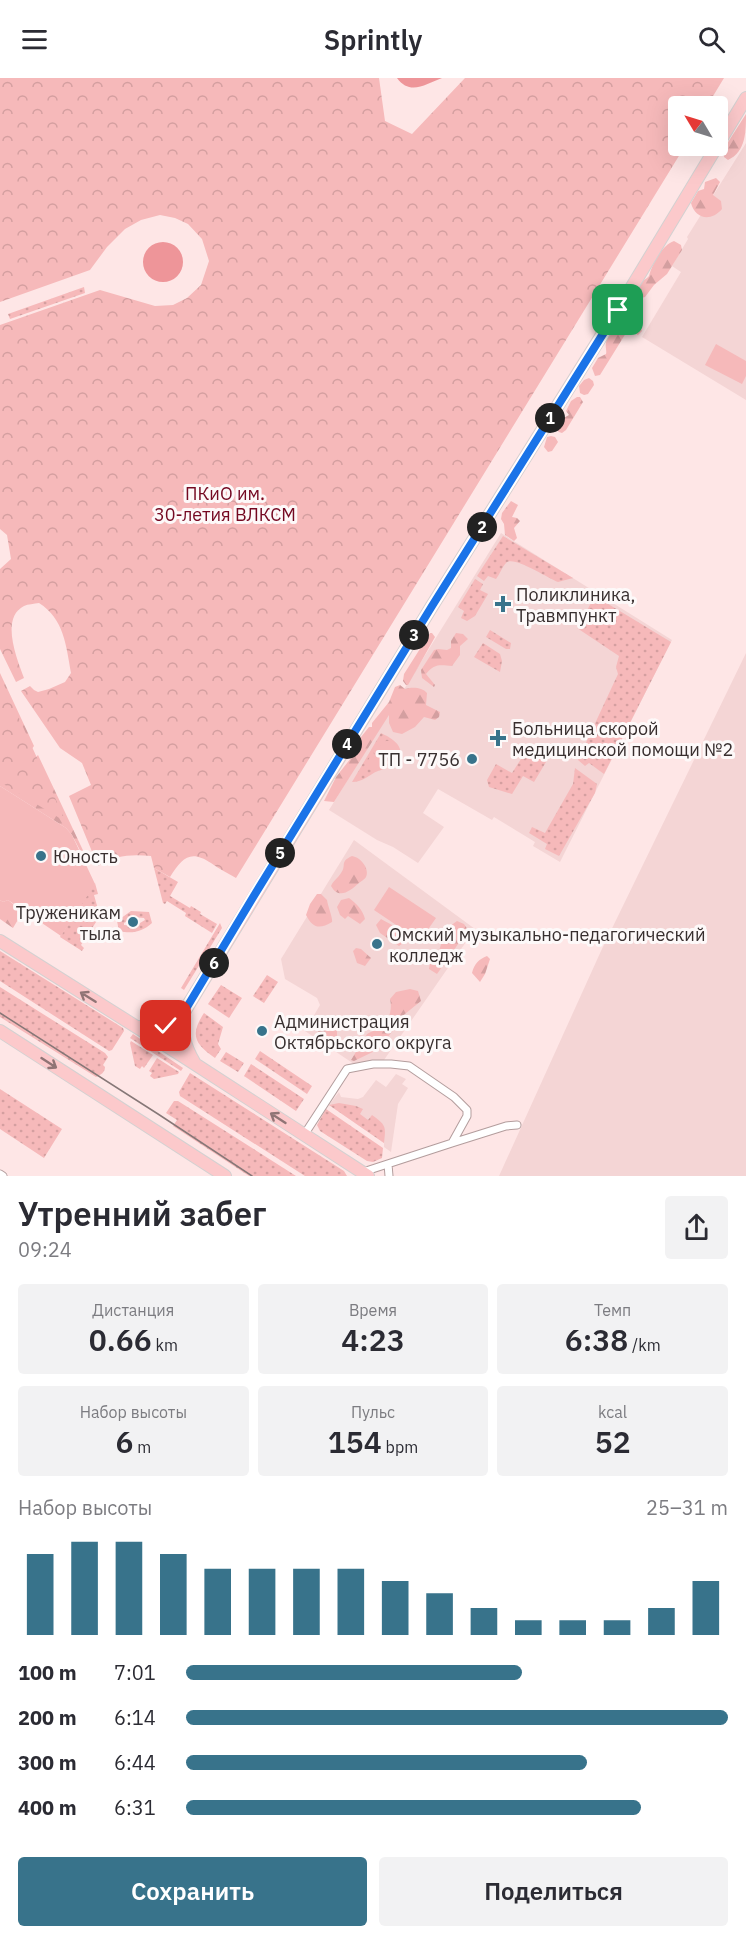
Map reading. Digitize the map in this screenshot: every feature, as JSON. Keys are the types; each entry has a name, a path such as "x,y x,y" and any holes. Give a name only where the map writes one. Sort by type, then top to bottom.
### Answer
{"main road":[{"path":"138,1028 161,1028 170,1024 184,1012 414,636 624,300 746,98"},
{"path":"0,941 366,1174"},
{"path":"184,1012 183,1040 194,1064"},
{"path":"0,1031 225,1176"}],"street":[{"path":"304,1135 347,1069 373,1064 391,1064 409,1066 462,1103 467,1110 467,1116 452,1143"},
{"path":"366,1174 388,1164 452,1143 506,1126 517,1125"},
{"path":"388,1164 389,1176"}],"shaded area":[{"path":"397,78 442,78 413,87 407,86"},
{"path":"746,143 746,400 642,337 681,272 672,266 688,239 687,237"},
{"path":"163,242 171,243 177,248 182,254 182,270 177,276 171,281 163,282 155,281 149,276 144,270 143,262 144,254 149,248 155,243"},
{"name":"Больница скорой медицинской помощи №2","path":"501,533 672,640 560,862 533,846 535,842 494,817 492,820 438,789 423,813 444,827 418,863 329,810"},
{"path":"746,653 746,1176 499,1176 601,951"},
{"name":"Омский музыкально-педагогический колледж","path":"354,840 475,929 384,1060 354,1064 305,1031 320,1005 317,998 285,979 281,959"},
{"path":"396,1074 406,1079 402,1084 408,1088 398,1104 391,1152 384,1147 384,1143 329,1105 339,1092 341,1097 358,1099 363,1097 376,1080 386,1087"}],"green space":[{"name":"ПКиО им. 30-летия ВЛКСМ","path":"0,78 379,78 385,121 412,134 465,78 724,78 713,96 668,96 668,156 679,156 236,878 204,859 192,856 183,861 170,877 154,868 151,856 124,856 98,866 69,796 91,785 82,763 60,748 21,691 30,686 38,692 49,689 65,682 71,673 59,625 47,609 39,603 26,605 17,612 13,620 12,639 24,678 16,682 0,649 0,569 11,559 7,535 0,529 0,325 100,290 155,306 173,305 187,298 201,285 209,261 202,239 188,224 175,218 160,215 141,220 125,229 107,247 90,270 0,302"},
{"path":"746,114 742,146 728,160 724,156 728,156 728,142"},
{"path":"716,178 720,182 713,195 721,201 722,209 713,216 704,217 696,213 691,203 698,191 704,189 705,182"},
{"path":"674,241 681,245 682,250 667,274 645,297 641,298 636,294 637,286 649,276 662,251"},
{"path":"84,287 85,293 10,319 8,314"},
{"path":"629,321 639,323 642,331 638,335 631,331 626,333 600,375 595,376 592,368 598,358 606,354 607,340 615,330"},
{"path":"716,344 746,361 746,376 742,384 705,365"},
{"path":"589,378 594,385 588,394 584,395 580,393 579,386"},
{"path":"580,397 583,402 566,430 559,432 556,429 562,425 560,420 569,415 566,411 571,401"},
{"path":"547,437 555,437 558,442 552,451 548,452 544,447"},
{"path":"511,501 518,505 512,517 520,521 514,528 517,538 514,541 505,535 501,519 502,513"},
{"path":"503,536 573,578 558,582 523,564 510,561 506,563 496,579 488,576 484,581 477,576"},
{"path":"475,579 483,584 480,590 488,594 475,616 467,621 461,618 464,611 458,607"},
{"path":"595,596 671,642 604,774 589,763 585,766 578,760 618,674 616,667 619,656 577,628"},
{"path":"490,630 511,643 510,649 486,637"},
{"path":"430,633 435,637 406,685 403,681 404,674"},
{"path":"456,633 463,634 468,639 460,646 460,655 452,666 435,666 426,674 435,685 434,687 422,678 421,670 434,650 451,648 451,641"},
{"path":"483,643 500,654 502,661 500,672 474,657"},
{"path":"0,673 34,746 25,758 31,762 38,755 89,863 87,864 66,828 0,786"},
{"path":"0,676 66,822 0,782 0,750 3,745 0,742"},
{"path":"400,685 405,689 417,688 425,691 427,693 426,705 440,712 439,717 435,720 424,717 415,727 402,734 393,732 389,723 389,715 334,802 324,801 336,777 351,758 357,742 369,727 372,727 372,723 389,702 395,687"},
{"path":"381,733 397,744 401,755 388,767 363,780 352,782"},
{"path":"386,741 390,741 397,748 395,759 389,762 385,760 385,767 374,768 367,765 370,757 377,758 373,751"},
{"path":"530,745 549,757 534,782 523,776 512,794 489,787 487,780 496,764 512,773"},
{"path":"575,768 597,784 595,793 559,856 545,849 547,844 529,833 532,827 545,833 573,784"},
{"name":"Юность","path":"0,786 66,828 72,835 95,884 61,936 8,900 3,902 0,900"},
{"path":"352,856 364,864 367,870 366,877 345,893 337,893 331,886 343,870 344,862"},
{"path":"154,868 178,882 170,896 190,908 191,906 217,924 212,933 167,901 163,903"},
{"path":"95,883 98,894 94,895 103,918 102,921 98,919 81,945 84,948 82,951 60,937"},
{"path":"389,887 436,918 420,941 374,910"},
{"path":"317,894 321,894 327,900 332,920 320,927 311,923 306,915"},
{"path":"349,898 359,907 364,916 365,919 360,924 348,916 345,919 340,915 337,907 341,900"},
{"path":"0,900 3,902 8,900 26,914 19,918 13,928 0,919"},
{"path":"131,911 149,912 152,923 137,932 128,932 119,931 117,921","holes":["133,917 145,920 135,926 124,925"]},
{"path":"381,919 400,931 406,941 399,946 380,933 376,925"},
{"path":"457,921 464,924 468,930 437,974 429,969 430,963 436,960 446,929"},
{"path":"220,923 222,928 184,990 181,988"},
{"path":"356,948 361,949 371,958 365,966 357,963 353,951"},
{"path":"0,951 123,1028 124,1031 112,1050 109,1051 0,981"},
{"path":"487,956 490,959 480,982 472,973 477,962"},
{"path":"267,975 278,982 264,1003 253,996"},
{"path":"221,985 242,998 229,1018 208,1004"},
{"path":"0,987 105,1053 108,1057 103,1065 105,1067 103,1072 96,1077 0,1017"},
{"path":"410,989 418,991 421,1001 400,1018 379,1049 354,1061 351,1060 367,1034 380,1028 386,1021 390,1013 390,999 396,992"},
{"path":"204,1013 223,1027 218,1044 221,1049 215,1058 202,1048 196,1038 197,1027"},
{"path":"322,1016 337,1027 337,1038 326,1037 315,1027 313,1024 316,1017"},
{"path":"133,1034 183,1068 181,1071 130,1038"},
{"path":"131,1041 153,1055 144,1068 142,1066 140,1069 135,1066"},
{"path":"260,1051 312,1086 307,1094 255,1059"},
{"path":"226,1052 244,1063 238,1072 220,1061"},
{"path":"157,1058 179,1072 178,1074 154,1079 150,1076 152,1073 149,1071"},
{"path":"251,1064 304,1099 296,1111 244,1076"},
{"path":"190,1073 344,1171 347,1176 305,1176 180,1096 179,1092"},
{"path":"0,1089 62,1129 44,1158 0,1129"},
{"path":"174,1101 178,1101 296,1176 249,1176 173,1126 177,1120 166,1113"},
{"path":"339,1103 363,1109 360,1114 368,1120 372,1115 380,1121 385,1129 384,1143 329,1105"},
{"path":"326,1109 383,1148 382,1158 373,1162 367,1161 320,1131 317,1125"}],"tram line":[{"path":"0,1013 252,1176"}],"place":[{"name":"Поликлиника, Травмпункт","path":"503,604"},
{"name":"Больница скорой медицинской помощи №2","path":"498,738"},
{"name":"ТП - 7756","path":"472,759"},
{"name":"Юность","path":"41,856"},
{"name":"Труженикам тыла","path":"133,922"},
{"name":"Омский музыкально-педагогический колледж","path":"377,944"},
{"name":"Администрация Октябрьского округа","path":"262,1031"}],"route":[{"path":"166,1026 184,1012 432,606 618,310"}]}
